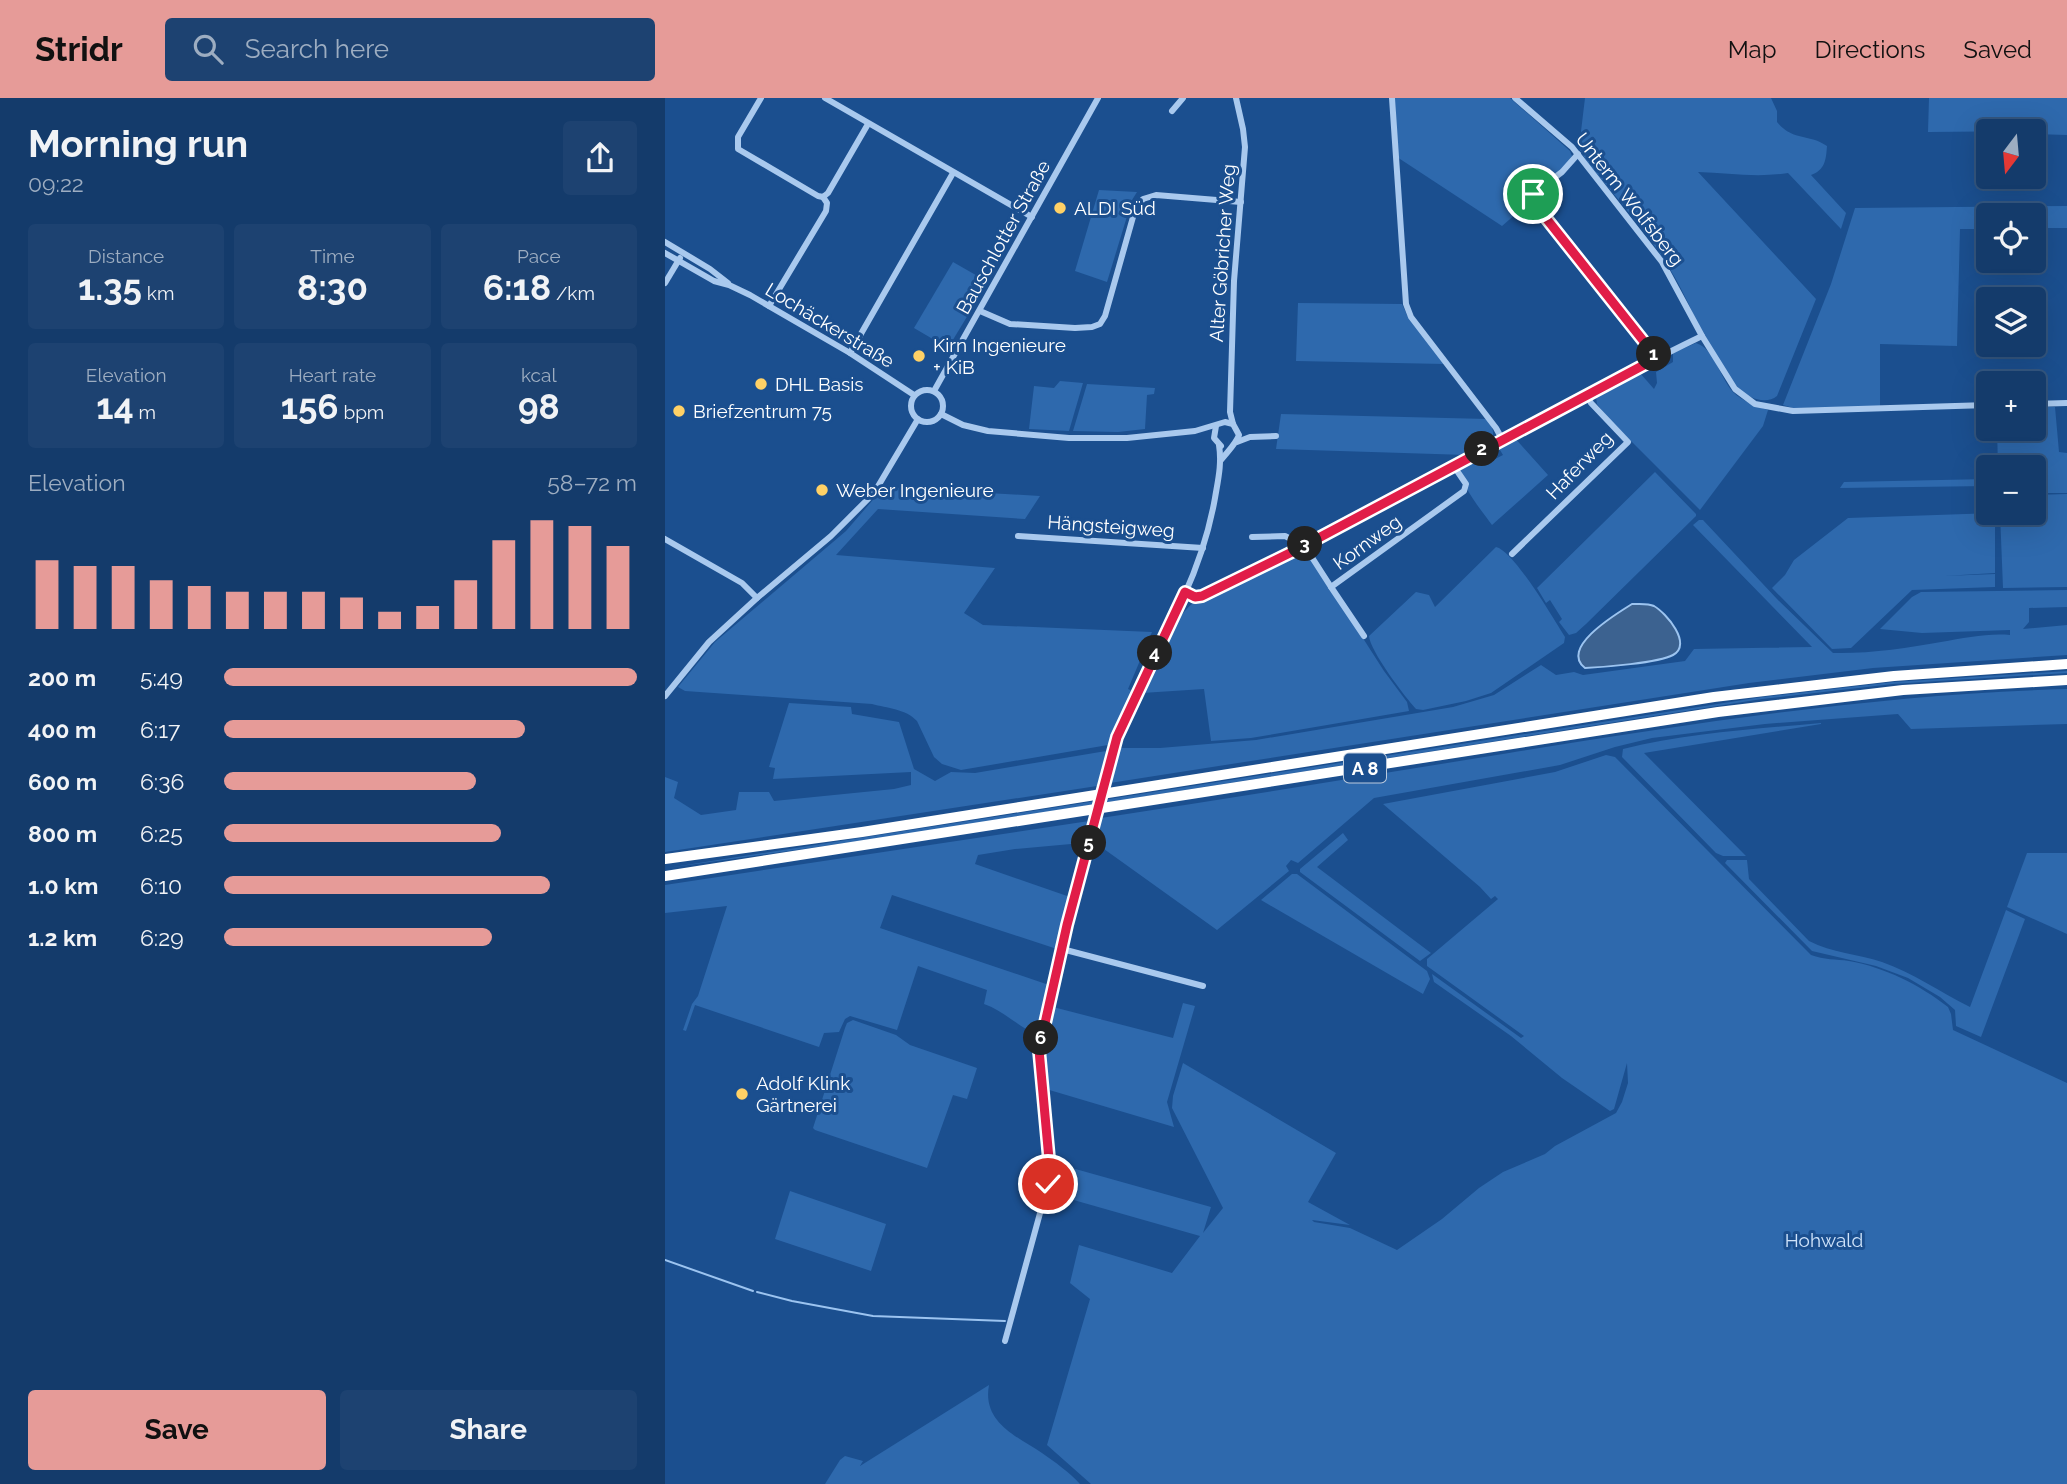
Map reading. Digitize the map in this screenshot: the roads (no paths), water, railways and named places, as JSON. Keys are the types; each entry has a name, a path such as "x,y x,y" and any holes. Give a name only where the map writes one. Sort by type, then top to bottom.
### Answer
{"highway":[{"name":"A 8","path":"665,859 849,834 1714,697 1882,677 2067,664"},
{"name":"A 8","path":"665,876 1718,712 1903,690 2067,680"}],"street":[{"path":"761,98 738,136 738,149 814,195 823,197 827,203 826,211 769,306"},
{"path":"825,98 1032,217"},
{"name":"Bauschlotter Straße","path":"934,391 1098,98"},
{"path":"1172,111 1183,98"},
{"name":"Alter Göbricher Weg","path":"1229,423 1234,281 1245,147 1236,98"},
{"path":"1392,98 1406,304 1411,317 1502,439"},
{"name":"Unterm Wolfsberg","path":"1514,98 1549,125 1578,154 1662,262 1702,336 1735,389 1747,399 1764,407 1812,411 1976,405"},
{"path":"823,197 828,193 868,124"},
{"path":"1578,154 1562,172 1533,194 1534,203 1657,358"},
{"path":"850,354 953,173"},
{"path":"980,311 1010,324 1075,328 1100,324 1105,316 1133,215 1143,199 1156,195 1241,202"},
{"name":"Lochäckerstraße","path":"665,242 720,275 729,285"},
{"name":"Lochäckerstraße","path":"665,253 714,281 729,285 769,306 914,395"},
{"path":"665,283 683,253"},
{"path":"1185,592 1195,597 1202,596 1296,550 1502,439 1702,336"},
{"path":"924,390 934,391 942,401 941,414 932,421 918,419 911,408 914,395 924,390"},
{"name":"Haferweg","path":"1512,554 1628,442 1587,396"},
{"path":"2046,404 2067,403"},
{"path":"941,414 963,425 988,432 1069,438 1127,438 1195,431 1229,423 1250,437"},
{"path":"665,696 709,642 831,536 874,493 918,419"},
{"path":"1005,1342 1048,1184 1049,1159 1039,1050 1062,949 1122,722 1185,592 1203,548 1221,460 1216,442 1216,426"},
{"path":"1195,431 1216,442 1233,445 1250,437 1276,436"},
{"path":"1221,460 1233,445 1238,431"},
{"name":"Kornweg","path":"1331,587 1464,491 1465,484 1453,465"},
{"name":"Hängsteigweg","path":"1018,536 1203,548"},
{"path":"1252,537 1285,536 1291,539 1296,550"},
{"path":"665,539 742,583 757,598"},
{"name":"Kornweg","path":"1304,545 1364,636"},
{"path":"1062,949 1203,986"}],"waterway":[{"path":"665,1260 753,1291"},
{"path":"757,1292 873,1316 1005,1321"}],"place":[{"name":"ALDI Süd","path":"1060,208"},
{"name":"Kirn Ingenieure + KiB","path":"919,356"},
{"name":"DHL Basis","path":"761,384"},
{"name":"Briefzentrum 75","path":"679,411"},
{"name":"Weber Ingenieure","path":"822,490"},
{"name":"Adolf Klink Gärtnerei","path":"742,1094"}],"park label":[{"name":"Hohwald","path":"1824,1240"}]}
